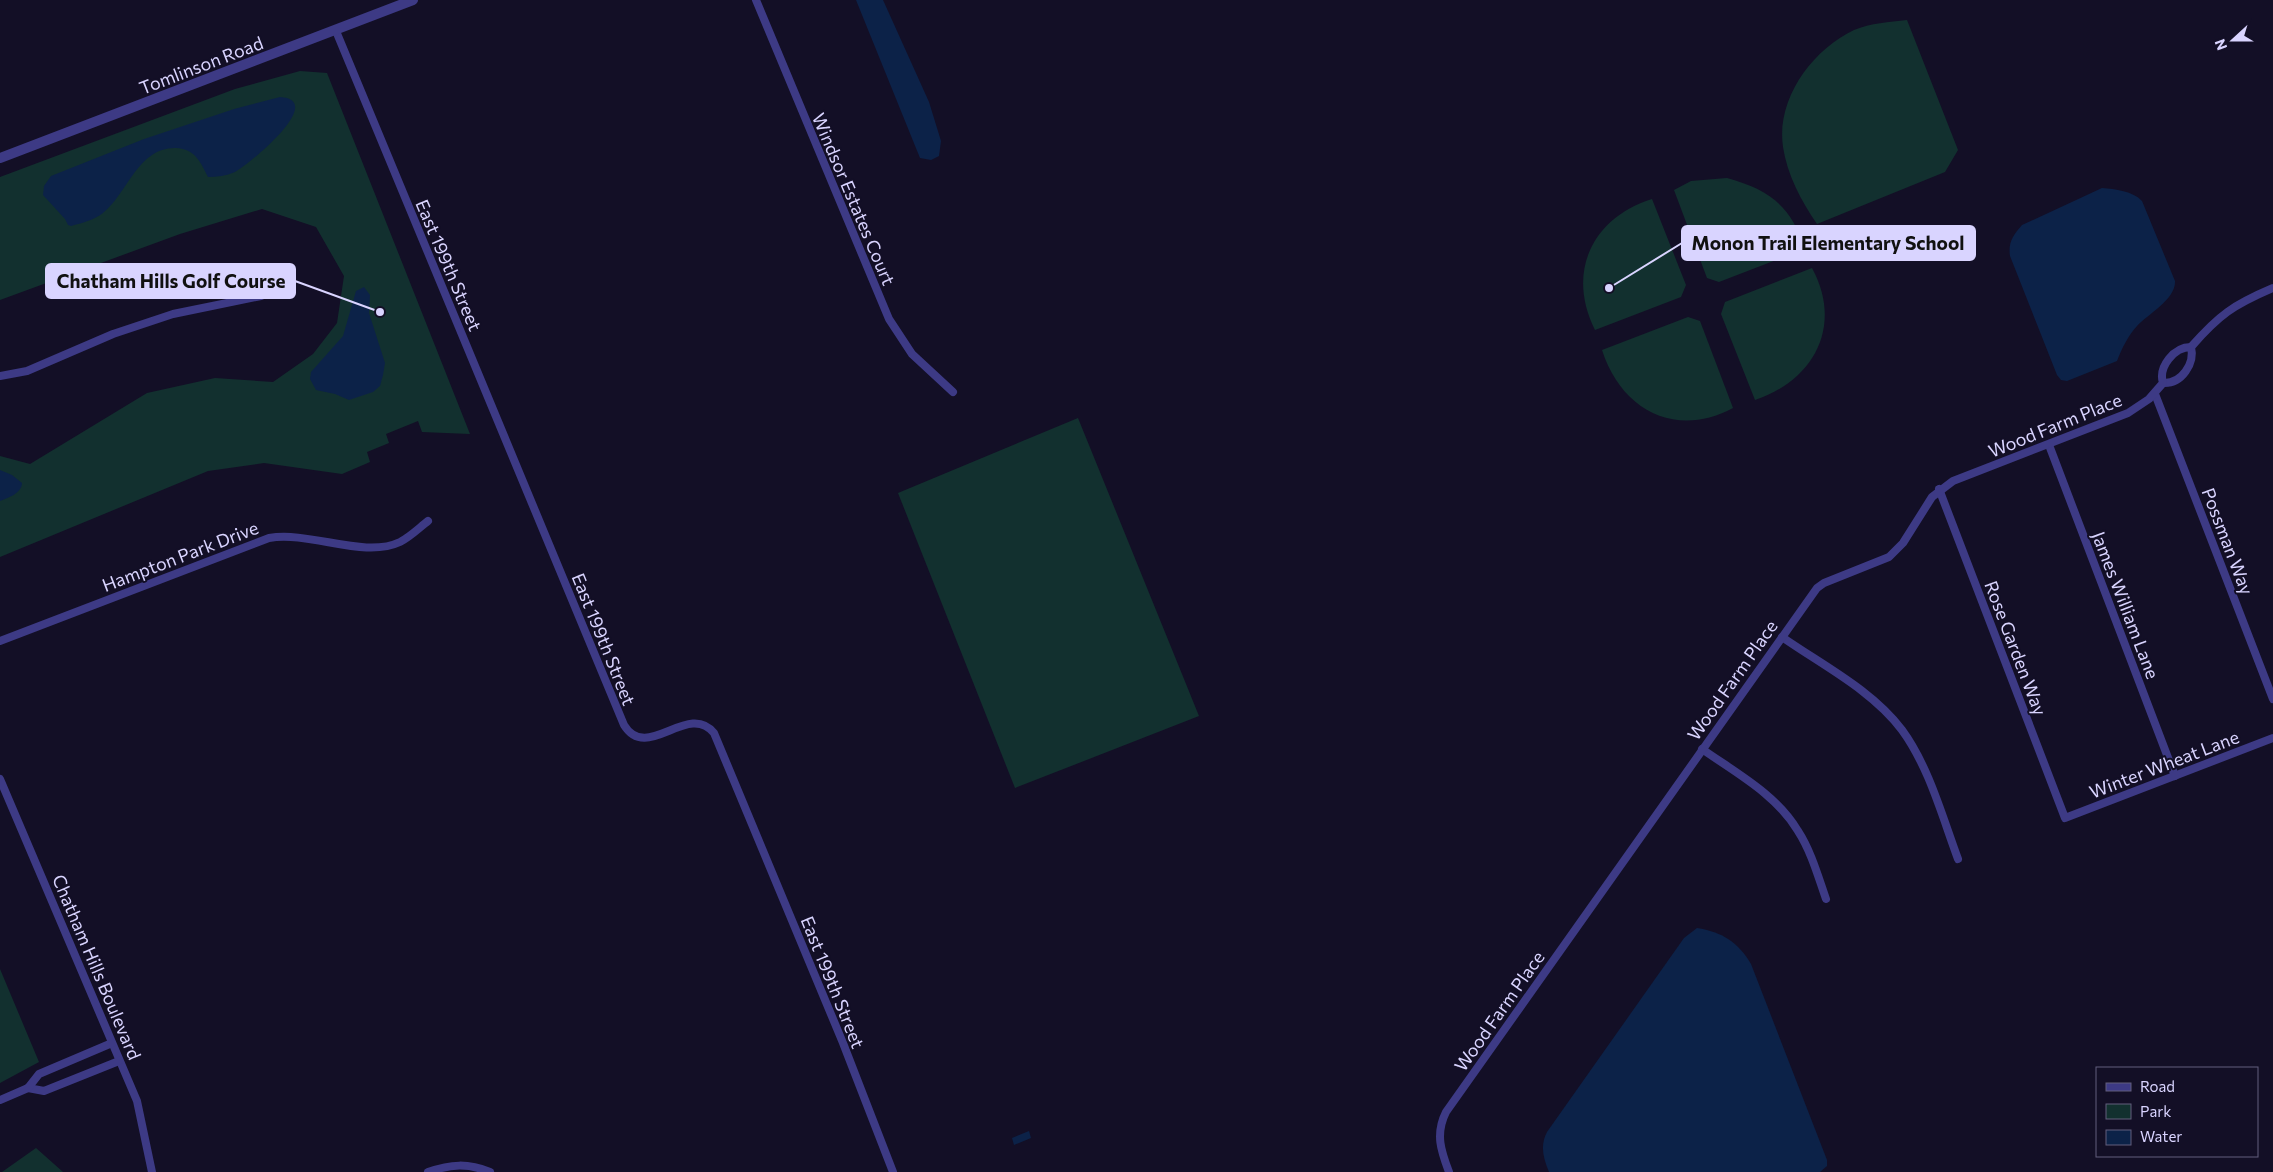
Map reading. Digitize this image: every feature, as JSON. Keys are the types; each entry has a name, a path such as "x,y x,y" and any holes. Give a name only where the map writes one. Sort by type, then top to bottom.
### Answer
{"street":[{"name":"Tomlinson Road","path":"0,158 413,0"},
{"name":"Windsor Estates Court","path":"756,0 886,314 909,350 954,392"},
{"name":"East 199th Street","path":"336,31 624,725 632,735 646,739 692,722 704,724 714,733 843,1043 893,1172"},
{"name":"Wood Farm Place","path":"2164,383 2162,372 2168,361 2182,348 2191,347 2213,321 2226,312 2242,302 2273,288"},
{"path":"0,376 27,371 113,334 157,319 198,307 261,296"},
{"name":"Wood Farm Place","path":"1449,1172 1440,1145 1440,1132 1442,1120 1452,1104 1816,588 1824,583 1881,562 1897,552 1925,506 1939,489 1953,481 2128,413 2155,394 2164,383 2174,382 2186,371 2192,359 2191,347"},
{"name":"Possman Way","path":"2155,394 2273,699"},
{"name":"James William Lane","path":"2049,445 2175,776"},
{"name":"Rose Garden Way","path":"1939,489 2065,818"},
{"name":"Hampton Park Drive","path":"1,642 269,538 303,537 376,548 400,542 428,521"},
{"path":"1782,637 1868,697 1900,728 1922,766 1958,859"},
{"name":"Winter Wheat Lane","path":"2065,818 2273,738"},
{"path":"1702,749 1765,793 1787,814 1804,841 1826,898"},
{"name":"Chatham Hills Boulevard","path":"0,779 137,1101 152,1172"},
{"path":"0,1100 28,1088 39,1074 112,1043"},
{"path":"28,1088 44,1091 119,1060"},
{"path":"428,1172 446,1166 463,1164 490,1172"}],"green space":[{"path":"1907,20 1958,150 1945,172 1817,224 1795,187 1783,147 1782,129 1785,111 1791,94 1811,63 1839,39 1854,30 1867,26"},
{"path":"300,71 327,73 470,434 422,432 418,421 386,434 389,443 367,452 370,462 342,474 264,463 208,471 0,557 0,456 30,464 147,393 215,378 273,382 313,354 337,323 344,276 316,227 262,209 180,234 0,300 0,177 235,89"},
{"path":"1727,178 1755,188 1777,202 1793,221 1805,249 1719,282 1707,278 1674,190 1691,181"},
{"path":"1652,199 1686,285 1681,297 1595,330 1587,308 1583,288 1584,268 1590,250 1600,234 1614,219 1631,208"},
{"path":"1812,268 1821,289 1825,310 1823,330 1818,348 1808,364 1794,379 1776,391 1755,400 1721,314 1725,302"},
{"path":"1688,317 1700,321 1733,408 1712,417 1691,420 1672,419 1653,413 1637,403 1622,389 1611,371 1602,350"},
{"path":"1078,418 1199,716 1015,788 898,493"},
{"path":"0,969 39,1062 0,1083"},
{"path":"36,1148 63,1172 2,1172"}],"water":[{"path":"856,0 883,0 929,102 941,141 939,156 931,160 920,158"},
{"path":"280,97 292,101 295,109 290,120 268,146 235,172 222,176 208,177 192,153 176,148 163,150 152,155 143,163 103,213 71,226 68,225 65,219 43,195 44,186 51,176 144,139 234,109"},
{"path":"2102,188 2129,193 2142,201 2175,281 2174,288 2166,300 2134,330 2117,361 2067,381 2061,380 2057,375 2010,256 2011,243 2022,225"},
{"path":"364,287 370,295 369,313 385,363 380,386 373,392 349,400 335,394 316,390 310,379 311,372 343,336 356,291"},
{"path":"0,470 12,475 22,483 20,490 0,501"},
{"path":"1697,928 1714,932 1728,939 1741,950 1751,964 1827,1160 1827,1166 1820,1172 1549,1172 1543,1152 1547,1132 1684,938"},
{"path":"1029,1131 1031,1138 1014,1145 1012,1138"}],"place":[{"name":"Monon Trail Elementary School","path":"1609,288"},
{"name":"Chatham Hills Golf Course","path":"380,312"}]}
